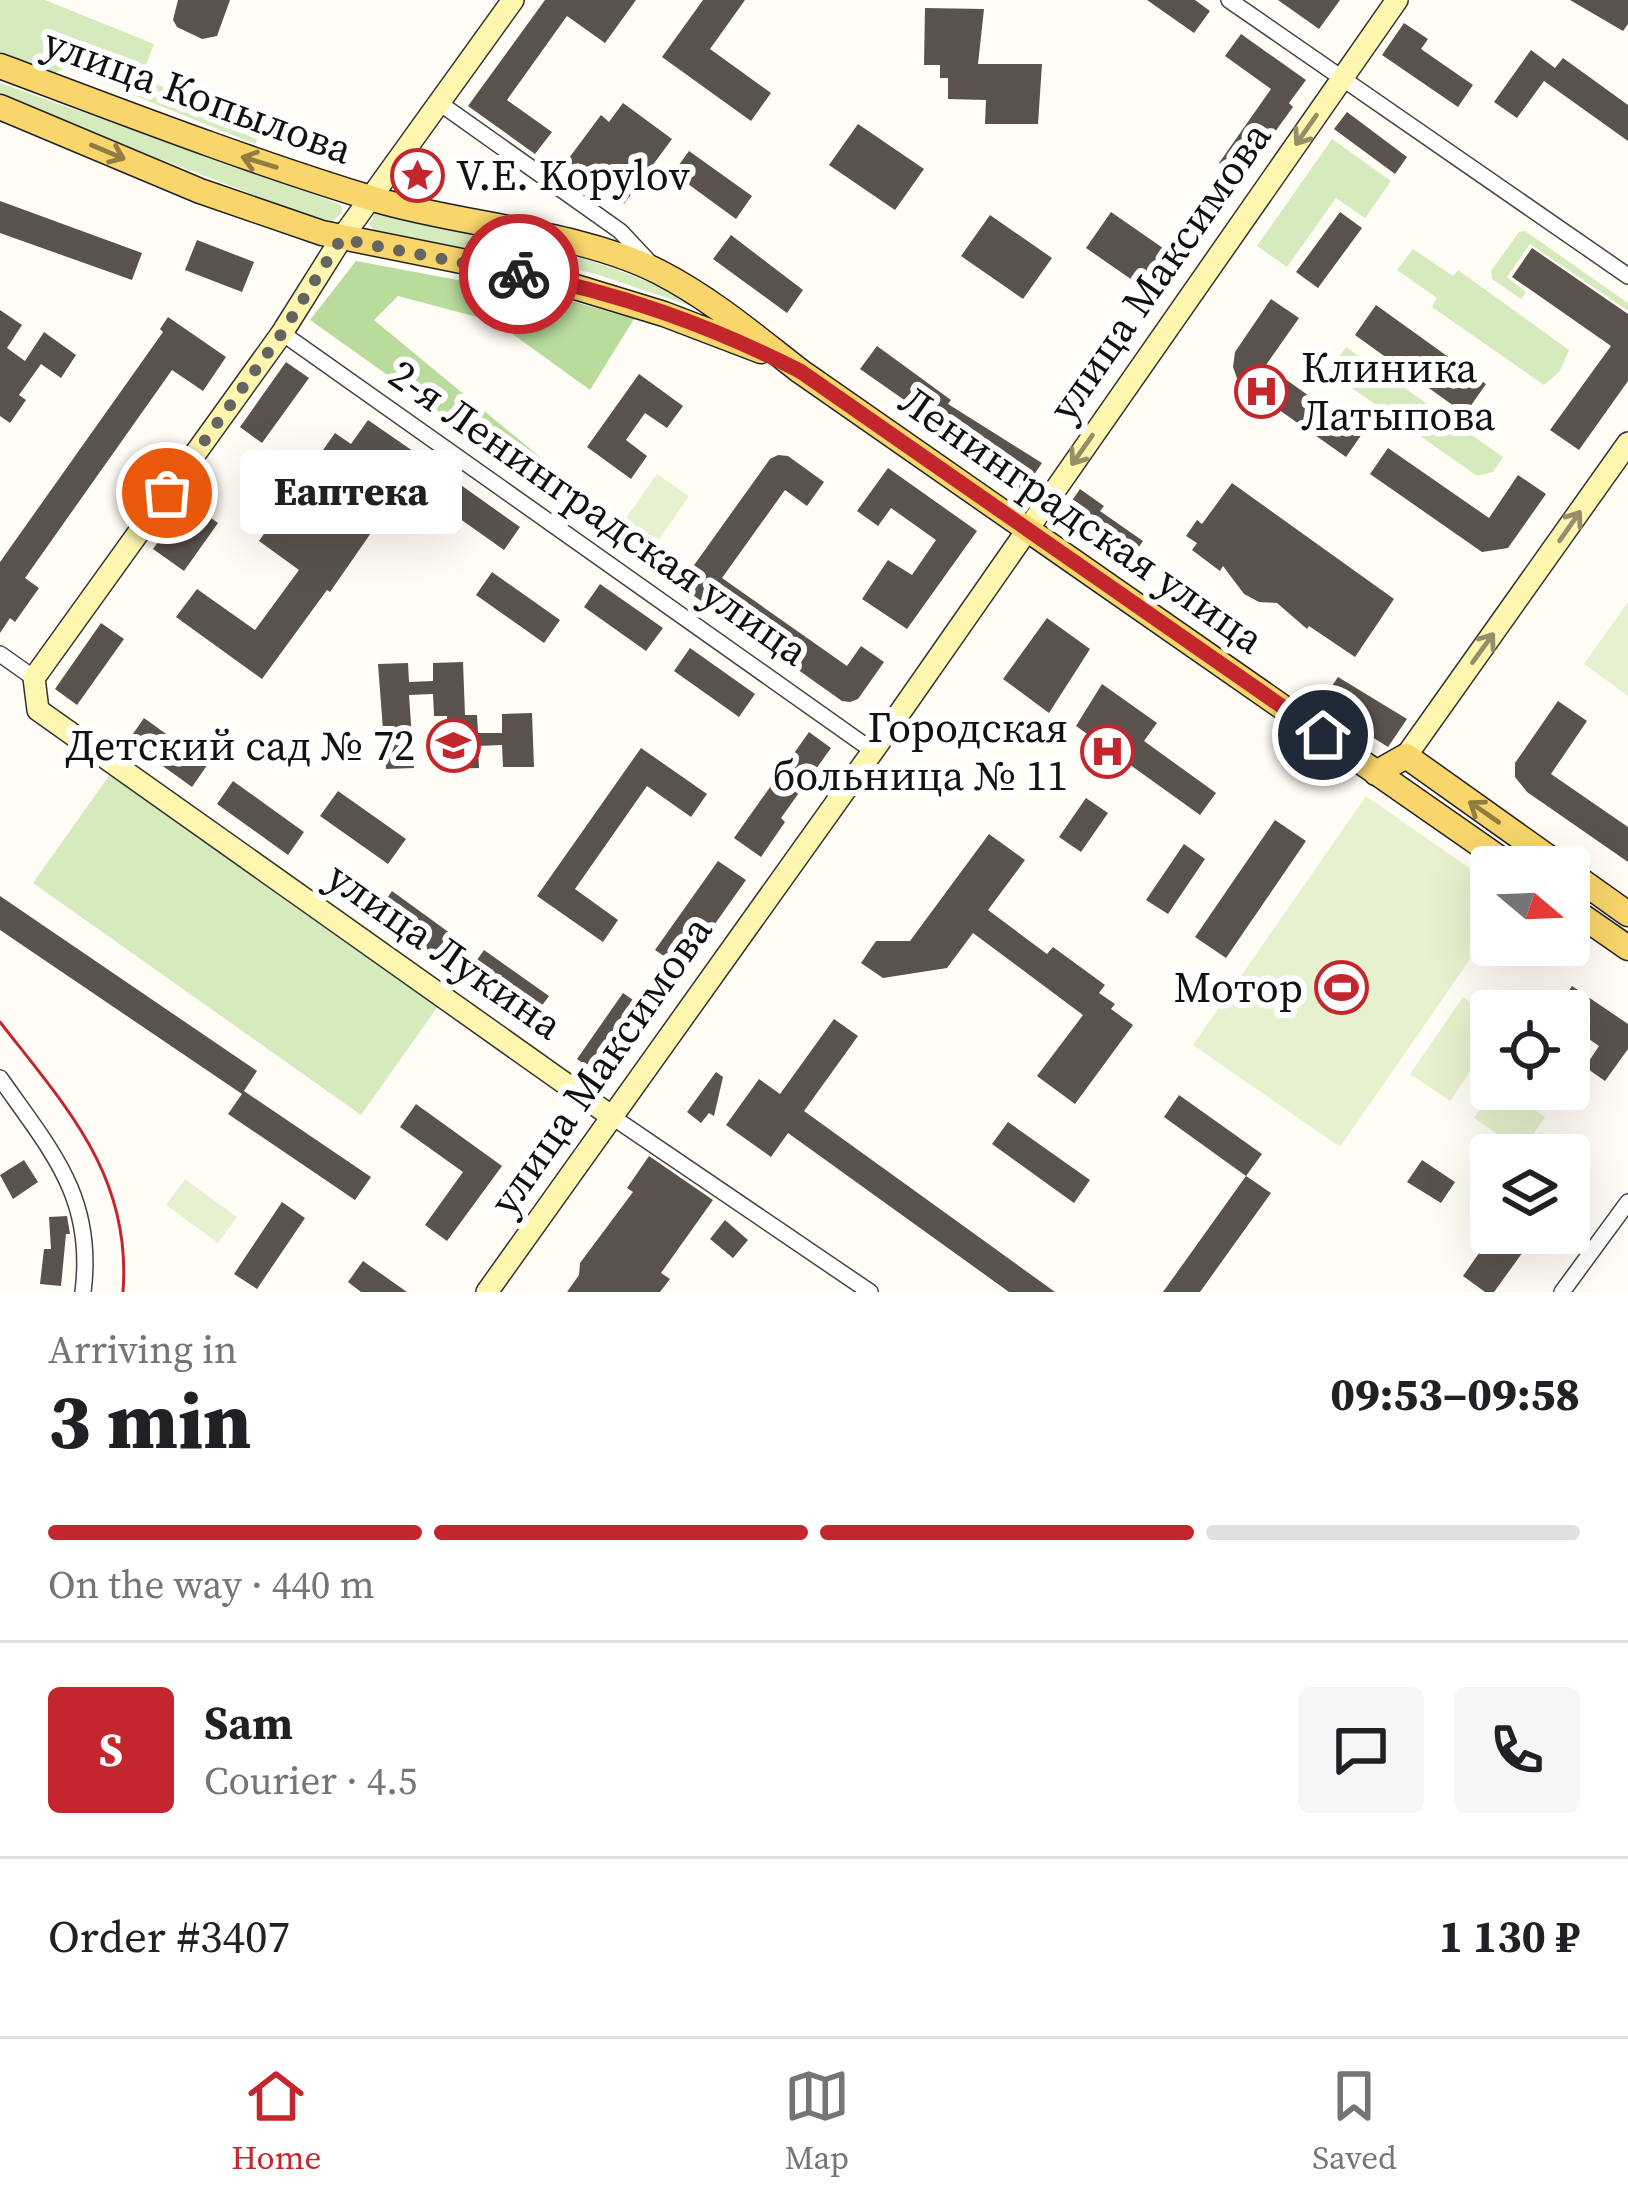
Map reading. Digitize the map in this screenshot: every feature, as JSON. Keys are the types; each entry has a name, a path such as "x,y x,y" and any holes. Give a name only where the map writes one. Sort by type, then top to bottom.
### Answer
{"main road":[{"path":"34,678 513,0"},
{"name":"улица Максимова","path":"487,1292 874,751 1397,0"},
{"name":"улица Копылова","path":"0,66 240,157 370,198"},
{"name":"улица Копылова","path":"0,107 200,190 341,239"},
{"name":"Ленинградская улица","path":"370,198 582,247 657,271 719,308 800,371 1482,846"},
{"name":"Ленинградская улица","path":"341,239 546,278 765,353 800,371"},
{"path":"1376,773 1406,756 1628,443"},
{"name":"улица Лукина","path":"34,678 38,710 611,1116"},
{"path":"1406,756 1532,846"},
{"path":"1590,887 1628,914"},
{"path":"1590,922 1628,948"}],"street":[{"path":"1229,0 1628,276"},
{"name":"Ленинградская улица","path":"438,102 620,231 657,271"},
{"name":"2-я Ленинградская улица","path":"282,333 874,751"},
{"name":"улица Лукина","path":"0,654 34,678"},
{"path":"0,1078 72,1186 86,1237 83,1292"},
{"name":"улица Лукина","path":"611,1116 870,1292"},
{"path":"1562,1292 1628,1202"}],"green space":[{"path":"0,0 45,0 154,44 141,78 263,128 255,144 66,68 52,74 0,52"},
{"path":"0,83 329,200 341,205 342,212 332,222 320,220 0,98"},
{"path":"1332,139 1391,181 1365,218 1336,198 1287,267 1257,246"},
{"path":"375,213 575,256 689,302 593,273 376,231 369,225"},
{"path":"1525,231 1628,303 1628,311 1530,244 1507,277 1526,292 1521,299 1492,279 1491,271 1519,232"},
{"path":"1413,249 1453,276 1458,270 1569,350 1560,371 1544,385 1432,307 1437,298 1397,270"},
{"path":"356,261 575,302 634,319 590,390 496,322 398,296 374,320 551,466 538,482 310,320"},
{"path":"1346,347 1503,457 1493,472 1477,476 1329,372"},
{"path":"657,474 689,496 653,548 621,525"},
{"path":"1628,602 1628,696 1584,664"},
{"path":"113,770 441,1002 361,1115 33,883"},
{"name":"Мотор","path":"1366,796 1470,868 1470,959 1340,1147 1193,1045"},
{"path":"1463,997 1470,1002 1470,1072 1450,1101 1410,1074"},
{"path":"1480,1110 1535,1110 1545,1117 1534,1134 1497,1134 1474,1118"},
{"path":"185,1179 237,1217 218,1243 166,1205"}],"building":[{"path":"178,0 230,0 217,36 202,39 177,27 173,20"},
{"path":"545,0 636,0 605,43 567,16 507,100 552,132 535,154 468,106"},
{"path":"703,0 745,0 710,49 771,93 751,121 662,57"},
{"path":"1147,0 1195,0 1210,11 1194,33"},
{"path":"1278,0 1340,0 1319,29"},
{"path":"1570,0 1628,0 1628,24 1623,31"},
{"path":"925,8 984,9 978,64 1042,64 1038,124 985,124 986,100 948,99 948,78 940,78 940,65 924,65"},
{"path":"1404,23 1428,39 1421,49 1473,85 1458,107 1382,55"},
{"path":"1241,34 1306,80 1289,103 1293,107 1241,179 1219,163 1271,89 1225,56"},
{"path":"1531,50 1555,68 1563,58 1628,105 1628,141 1544,81 1517,118 1494,102"},
{"path":"623,103 672,139 624,204 566,162 601,115 609,122"},
{"path":"1347,112 1407,157 1395,174 1334,129"},
{"path":"858,124 924,169 895,210 829,165"},
{"path":"689,151 752,196 736,219 673,173"},
{"path":"0,201 142,253 132,280 0,233"},
{"path":"1111,212 1173,255 1148,291 1086,248"},
{"path":"1340,212 1362,228 1318,288 1296,272"},
{"path":"990,215 1052,258 1023,299 961,256"},
{"path":"731,235 803,290 787,313 713,259"},
{"path":"197,240 254,262 242,292 185,270"},
{"path":"1532,248 1628,314 1628,381 1579,450 1550,430 1611,346 1512,277"},
{"path":"1271,299 1299,318 1266,365 1362,434 1346,457 1238,381 1235,352"},
{"path":"1376,305 1486,384 1465,414 1355,335"},
{"path":"0,310 22,325 7,348 25,361 44,332 76,355 61,378 41,364 19,395 26,400 10,423 0,416"},
{"path":"168,317 226,357 203,391 172,370 25,578 39,588 15,622 10,618 0,633 0,562 163,332 160,329"},
{"path":"877,346 951,400 948,404 1042,463 1020,495 953,450 960,439 860,369"},
{"path":"286,362 309,378 262,443 240,427"},
{"path":"639,374 683,406 667,428 645,413 626,440 647,456 631,479 587,447"},
{"path":"368,420 423,458 330,592 262,679 176,617 197,589 255,630 299,570 259,541 335,433 351,444"},
{"path":"1388,448 1489,518 1518,475 1546,494 1508,548 1482,552 1370,474"},
{"path":"788,456 824,482 807,506 785,490 722,578 847,666 861,646 884,662 858,699 850,702 842,701 690,593 686,585 687,575 770,459"},
{"path":"888,468 977,531 907,629 862,599 888,560 912,575 936,540 891,508 878,526 857,511"},
{"path":"448,476 520,527 504,550 432,499"},
{"path":"1232,483 1394,599 1355,657 1307,629 1277,603 1259,602 1244,594 1223,566 1220,571 1192,550 1197,543 1186,536 1197,520 1202,524"},
{"path":"1080,489 1104,506 1100,511 1143,541 1126,565 1060,518"},
{"path":"187,501 218,523 184,571 153,549"},
{"path":"492,572 560,620 544,643 476,595"},
{"path":"600,584 663,628 646,651 584,607"},
{"path":"1047,618 1090,649 1049,713 1003,679"},
{"path":"101,623 124,639 77,705 55,689"},
{"path":"690,648 755,694 739,717 674,671"},
{"path":"463,662 465,715 477,715 478,733 502,733 502,714 532,713 534,767 503,767 502,745 478,746 479,768 448,769 447,716 434,716 433,694 409,695 414,768 386,769 378,664 408,663 409,682 433,681 433,663"},
{"path":"1338,677 1407,719 1388,747 1320,704"},
{"path":"1102,684 1157,723 1144,741 1216,793 1200,815 1076,726"},
{"path":"1558,701 1587,721 1551,774 1628,827 1628,862 1527,792 1515,777 1515,763"},
{"path":"144,718 208,764 192,787 128,741"},
{"path":"809,732 831,748 781,818 785,822 761,857 734,838"},
{"path":"641,748 707,794 691,817 647,786 575,889 618,920 603,942 537,896"},
{"path":"233,781 304,832 288,855 217,804"},
{"path":"338,791 406,839 388,864 320,816"},
{"path":"1086,798 1108,813 1081,852 1059,837"},
{"path":"1275,820 1306,841 1226,958 1195,937"},
{"path":"989,834 1025,860 988,910 1047,954 1053,947 1105,985 1099,993 1133,1025 1075,1104 1037,1076 1083,1015 973,933 947,968 883,978 861,963 876,941 910,941"},
{"path":"1184,844 1205,859 1168,914 1146,900"},
{"path":"718,861 746,880 683,969 655,950"},
{"path":"392,891 454,936 438,958 376,914"},
{"path":"0,896 257,1071 242,1094 0,930"},
{"path":"484,950 549,996 532,1019 468,973"},
{"path":"623,993 646,1009 599,1075 577,1059"},
{"path":"1590,998 1628,1024 1628,1049 1605,1081 1590,1070 1590,1060 1599,1046 1590,1040"},
{"path":"834,1019 858,1036 804,1111 1055,1292 1009,1292 788,1133 771,1157 726,1125 759,1079 780,1094"},
{"path":"716,1072 723,1077 714,1116 709,1113 701,1123 687,1112"},
{"path":"244,1091 371,1177 355,1200 228,1114"},
{"path":"1179,1095 1262,1154 1246,1176 1164,1117"},
{"path":"416,1104 502,1166 447,1241 425,1225 463,1172 400,1127"},
{"path":"1008,1122 1090,1180 1074,1203 992,1144"},
{"path":"649,1156 713,1200 661,1273 670,1279 660,1292 567,1292 579,1275 580,1263 633,1192 627,1188"},
{"path":"24,1160 38,1182 13,1199 0,1175"},
{"path":"1422,1160 1455,1182 1441,1203 1407,1182"},
{"path":"1246,1176 1271,1193 1200,1292 1163,1292"},
{"path":"282,1202 305,1218 257,1289 234,1274"},
{"path":"67,1216 70,1234 66,1234 61,1286 40,1284 44,1249 51,1249 49,1217"},
{"path":"725,1220 748,1240 733,1258 710,1239"},
{"path":"1478,1254 1521,1254 1494,1292 1485,1292 1463,1276"},
{"path":"363,1261 407,1292 361,1292 348,1282"}],"tram line":[{"path":"0,1022 90,1145 117,1213 123,1292"}],"way so far":[{"path":"167,493 282,333 341,239 519,274"}],"place":[{"name":"V.E. Kopylov","path":"417,175"},
{"name":"Клиника Латыпова","path":"1262,391"},
{"name":"Еаптека","path":"167,493"},
{"name":"Детский сад № 72","path":"454,745"},
{"name":"Городская больница № 11","path":"1107,751"},
{"name":"Мотор","path":"1342,987"}],"route":[{"path":"519,274 664,314 800,371 1323,735"}]}
